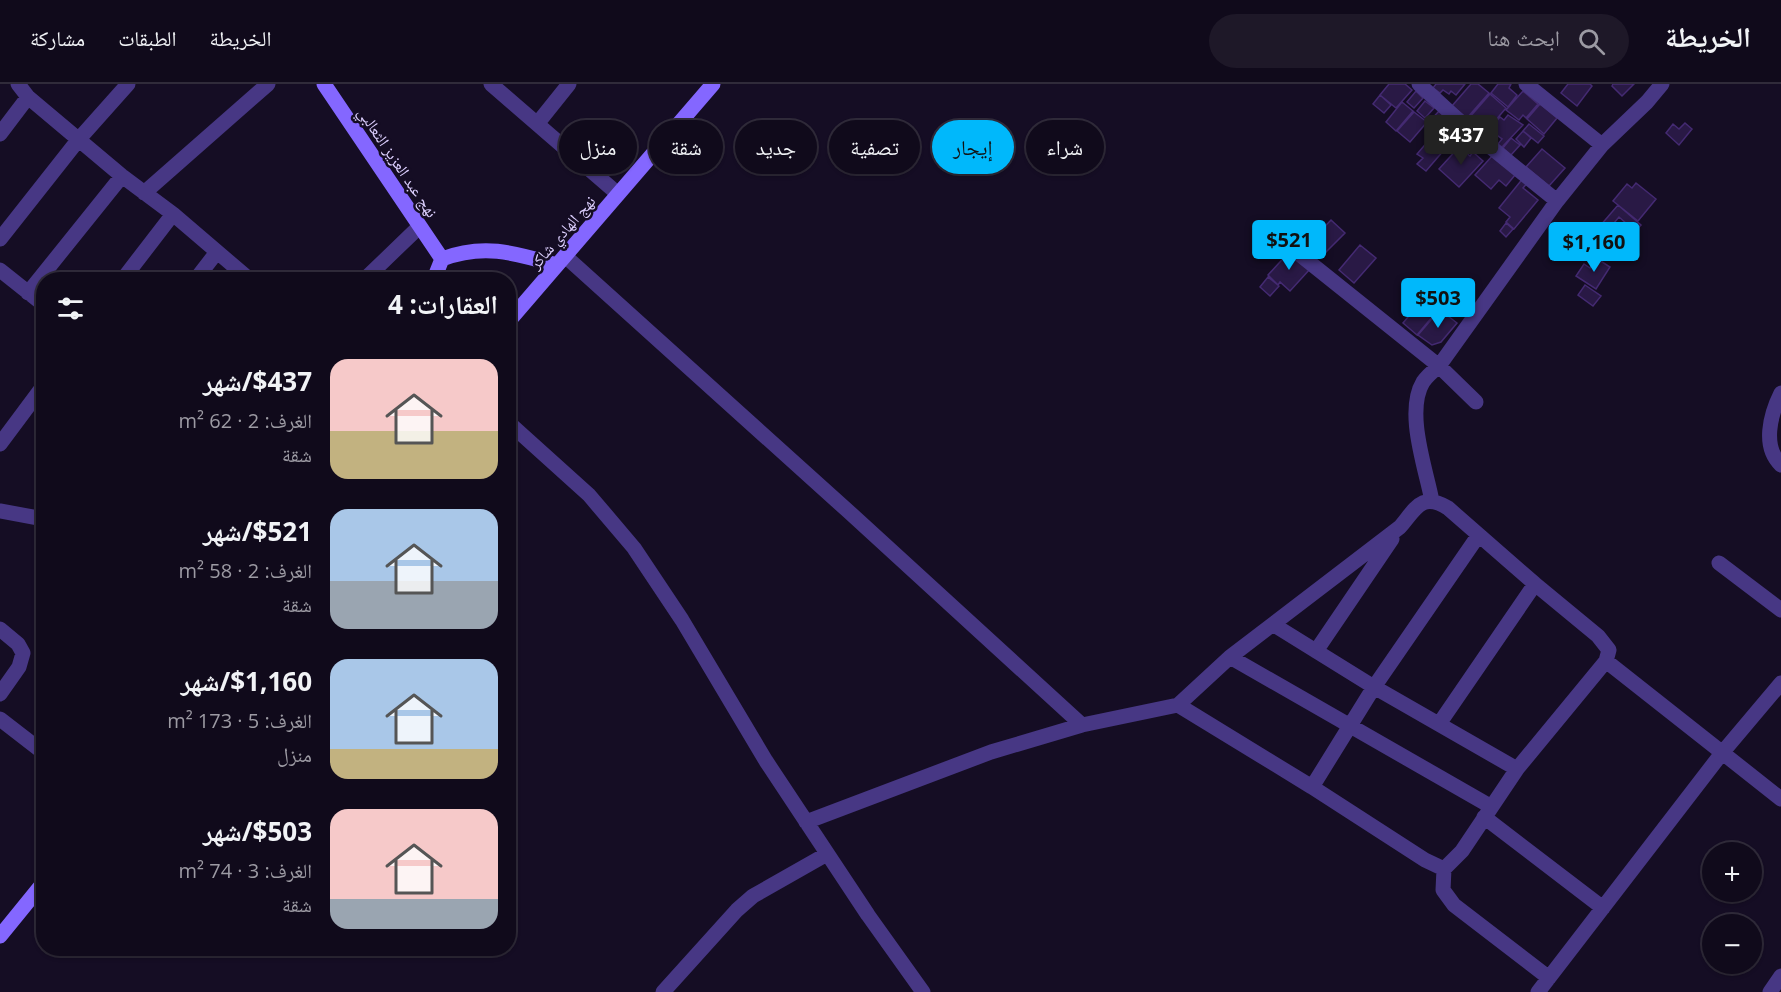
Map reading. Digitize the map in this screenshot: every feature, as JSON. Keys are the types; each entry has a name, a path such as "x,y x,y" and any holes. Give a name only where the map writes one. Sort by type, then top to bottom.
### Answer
{"street":[{"path":"18,84 28,97 241,272"},
{"path":"0,239 79,139 128,84"},
{"path":"144,193 268,84"},
{"name":"نهج عبد العزيز الثعالبي","path":"324,84 442,260"},
{"path":"490,84 618,194"},
{"path":"537,124 569,84"},
{"name":"نهج الهادي شاكر","path":"516,313 713,84"},
{"path":"1419,84 1467,128 1557,201"},
{"path":"1526,84 1602,145"},
{"path":"1432,501 1416,423 1422,383 1439,366 1557,201 1602,145 1647,102 1662,84"},
{"path":"0,134 28,97"},
{"path":"45,272 122,176"},
{"path":"128,272 173,214"},
{"path":"371,272 419,227"},
{"path":"1274,234 1439,366 1476,402"},
{"path":"437,272 442,260 461,252 497,250 561,260 848,511 1082,725"},
{"path":"202,272 218,252"},
{"path":"0,270 36,299"},
{"path":"28,293 36,283"},
{"path":"1781,393 1772,416 1770,434 1771,450 1774,458 1781,465"},
{"path":"0,444 36,396"},
{"path":"516,429 589,495 634,548 682,620 766,761 827,854 923,992"},
{"path":"1316,651 1400,527 1426,500 1448,508 1606,644 1610,655 1606,661 1517,769 1462,850 1444,869 1443,890 1454,905 1549,978"},
{"path":"0,511 36,518"},
{"path":"806,822 958,763 1082,725 1178,705 1230,657 1400,527"},
{"path":"1312,787 1374,687 1478,536"},
{"path":"1719,563 1781,609"},
{"path":"1439,724 1535,584"},
{"path":"1274,625 1374,687 1517,769"},
{"path":"0,629 18,644 23,653 19,667 0,694"},
{"path":"1230,657 1351,725 1487,812 1603,908"},
{"path":"1606,661 1781,799"},
{"path":"1538,992 1722,753 1781,683"},
{"path":"1178,705 1425,860 1444,869"},
{"path":"0,719 36,747"},
{"path":"663,992 745,903 827,854"},
{"path":"0,936 36,892"},
{"path":"1770,992 1781,976"}],"building":[{"path":"1389,84 1405,84 1412,90 1396,108 1380,95"},
{"path":"1436,84 1465,84 1456,95 1451,91 1449,94 1443,90 1440,93 1433,88"},
{"path":"1471,84 1478,84 1489,93 1467,118 1452,106"},
{"path":"1498,84 1511,84 1509,88 1517,95 1508,107 1491,93"},
{"path":"1568,84 1590,84 1592,86 1577,106 1561,93"},
{"path":"1613,84 1634,84 1622,96 1612,86"},
{"path":"1416,91 1423,98 1414,108 1407,102"},
{"path":"1523,91 1538,104 1526,118 1523,115 1519,120 1506,110"},
{"path":"1490,94 1506,108 1489,128 1480,120 1476,124 1469,118"},
{"path":"1380,95 1391,105 1384,113 1373,104"},
{"path":"1425,101 1434,108 1425,118 1417,111"},
{"path":"1402,102 1413,111 1396,131 1386,122"},
{"path":"1540,104 1557,118 1544,134 1527,119"},
{"path":"1439,111 1448,119 1438,131 1428,123"},
{"path":"1414,112 1427,122 1410,142 1397,131"},
{"path":"1508,115 1523,125 1502,147 1498,144 1502,139 1498,136 1494,140 1486,133 1500,117 1504,120"},
{"path":"1685,123 1692,129 1679,145 1666,133 1673,124 1679,129"},
{"path":"1457,124 1464,129 1451,144 1444,138"},
{"path":"1529,124 1544,136 1538,143 1523,131"},
{"path":"1523,131 1531,138 1524,147 1516,139"},
{"path":"1464,132 1471,138 1462,148 1455,141"},
{"path":"1435,133 1445,141 1440,147 1444,150 1426,171 1417,164 1423,158 1417,154"},
{"path":"1511,138 1520,145 1511,155 1503,148"},
{"path":"1459,147 1470,156 1473,152 1483,161 1459,187 1439,169"},
{"path":"1542,149 1565,168 1549,186 1526,167"},
{"path":"1493,155 1515,175 1506,186 1499,180 1491,189 1475,175"},
{"path":"1524,177 1529,181 1523,188 1538,200 1514,229 1506,222 1510,217 1499,208"},
{"path":"1636,183 1656,199 1638,221 1613,201 1627,184 1632,188"},
{"path":"1618,205 1641,225 1635,231 1619,217 1614,223 1627,235 1620,243 1600,226"},
{"path":"1331,220 1345,233 1321,257 1308,244"},
{"path":"1506,223 1513,229 1506,237 1500,231"},
{"path":"1360,245 1376,258 1354,283 1339,270"},
{"path":"1290,251 1310,269 1290,291 1280,282 1278,285 1268,275"},
{"path":"1596,258 1610,267 1596,289 1576,276 1584,264 1590,268"},
{"path":"1268,277 1279,286 1270,296 1260,287"},
{"path":"1585,285 1601,296 1593,306 1578,295"},
{"path":"1424,298 1438,310 1417,335 1403,323"},
{"path":"1443,312 1457,323 1441,342 1432,345 1418,335 1436,314 1439,316"}]}
